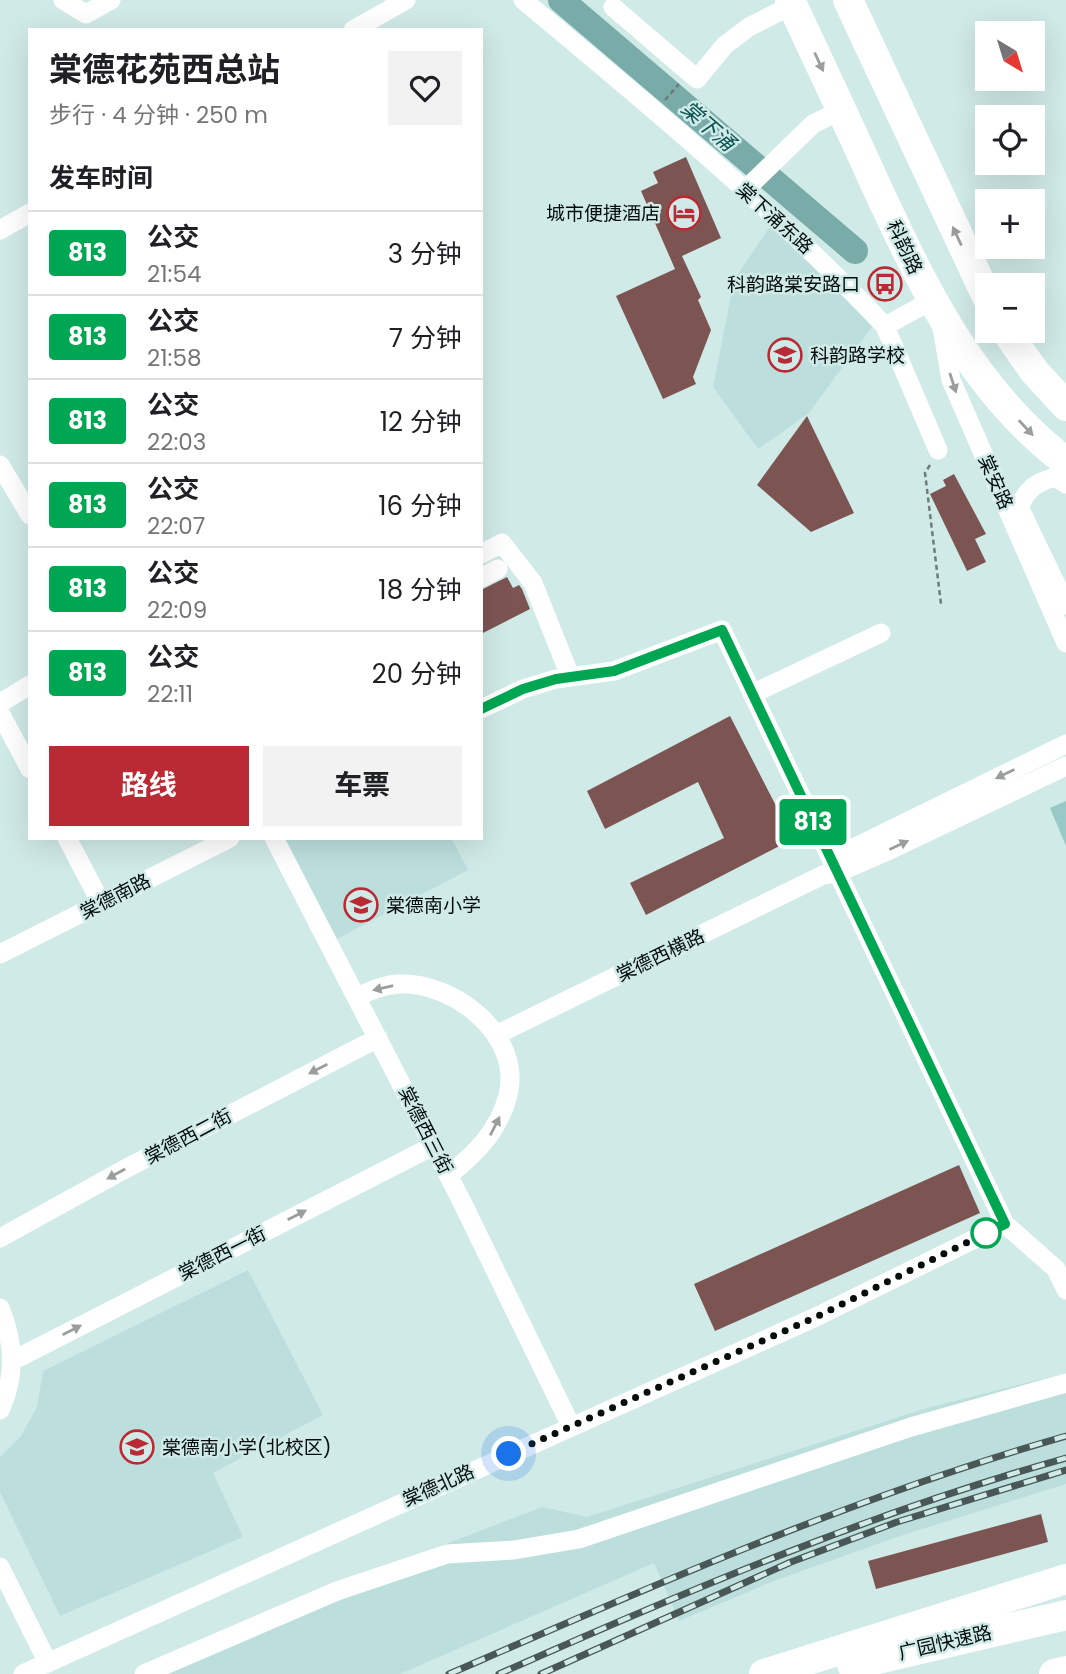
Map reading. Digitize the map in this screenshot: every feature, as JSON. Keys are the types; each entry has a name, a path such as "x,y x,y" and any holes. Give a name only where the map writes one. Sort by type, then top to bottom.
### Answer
{"highway":[{"path":"848,0 976,273"},
{"name":"科韵路","path":"791,2 936,309 959,348 1000,401 1039,442 1066,463"},
{"path":"1014,343 1034,371 1066,406"},
{"path":"847,1646 945,1601 1066,1560"},
{"path":"764,1674 1066,1579"},
{"name":"广园快速路","path":"827,1674 869,1659 1066,1615"},
{"path":"1054,1674 1066,1671"}],"street":[{"path":"63,0 86,14 111,0"},
{"path":"357,28 406,0"},
{"name":"棠下涌东路","path":"523,0 656,110 746,190 821,259 885,326"},
{"path":"613,7 697,79 725,45 791,2"},
{"path":"746,190 813,124 841,110"},
{"path":"0,230 28,214"},
{"path":"936,309 885,326 938,450"},
{"name":"棠安路","path":"936,309 951,380 1066,643"},
{"path":"0,465 28,512"},
{"name":"棠安路","path":"1066,484 1055,477 1038,482 1027,490 1019,507 1066,605"},
{"path":"483,553 502,543 533,583 570,676"},
{"path":"483,708 523,689 570,676 614,671 722,630 830,869 1005,1224 1056,1269 1066,1290"},
{"path":"752,694 881,633"},
{"path":"0,703 28,686"},
{"path":"0,713 28,765"},
{"path":"830,869 1066,744"},
{"path":"830,869 1066,766"},
{"path":"67,840 101,903"},
{"name":"棠德南路","path":"0,954 224,840"},
{"name":"棠德西三街","path":"275,840 449,1175 571,1426"},
{"name":"棠德西横路","path":"496,1035 830,869"},
{"path":"357,997 374,989 398,984 422,986 459,1002 496,1035 509,1068 509,1093 487,1141 449,1175"},
{"name":"棠德西二街","path":"0,1238 125,1169 378,1038"},
{"name":"棠德西一街","path":"12,1361 433,1146"},
{"name":"棠德北路","path":"23,1674 818,1316 1005,1224"},
{"path":"0,1308 10,1341 12,1361 10,1382 0,1410"},
{"path":"144,1674 338,1591 447,1554 514,1550 579,1539 911,1427 1066,1383"},
{"path":"0,1567 48,1663"}],"path":[{"path":"656,110 689,72"},
{"path":"938,450 925,473 941,604"}],"shaded area":[{"name":"科韵路学校","path":"771,225 875,323 809,413 758,449 713,387 734,280"},
{"path":"1066,801 1066,846 1050,808"},
{"name":"棠德南小学","path":"286,840 452,840 468,870 337,939"},
{"name":"棠德南小学(北校区)","path":"248,1270 323,1415 213,1473 243,1537 60,1616 0,1492 0,1457 21,1436 37,1407 43,1371"},
{"path":"1066,1373 1066,1484 897,1537 774,1581 679,1621 654,1563 400,1674 132,1674 347,1582 542,1507 587,1517 927,1408"}],"building":[{"path":"686,157 721,238 682,256 701,297 698,300 711,330 693,377 696,384 663,399 616,296 675,269 641,191 658,183 653,172"},
{"path":"807,416 854,513 811,532 757,485"},
{"path":"954,474 986,534 975,539 986,562 967,571 930,494 946,486 943,480"},
{"path":"507,577 513,588 519,585 522,589 530,609 483,633 483,589"},
{"path":"730,716 793,839 646,915 630,883 724,838 698,782 605,829 587,791"},
{"path":"959,1165 980,1213 715,1331 694,1284"},
{"path":"1041,1514 1048,1542 876,1589 868,1561"}],"waterway":[{"name":"棠下涌","path":"561,0 855,251"}],"railway":[{"path":"449,1674 677,1576 831,1515 987,1460 1066,1436"},
{"path":"499,1674 778,1556 921,1503 1066,1458"},
{"path":"541,1674 791,1562 897,1522 1066,1470"}],"bus line":[{"name":"813","path":"483,708 523,689 570,676 614,671 722,630 1005,1224 986,1233"}],"place":[{"name":"城市便捷酒店","path":"684,213"},
{"name":"科韵路棠安路口","path":"885,284"},
{"name":"科韵路学校","path":"785,355"},
{"name":"棠德南小学","path":"361,905"},
{"name":"棠德南小学(北校区)","path":"137,1447"}],"route":[{"path":"509,1454 818,1316 986,1233"}]}
